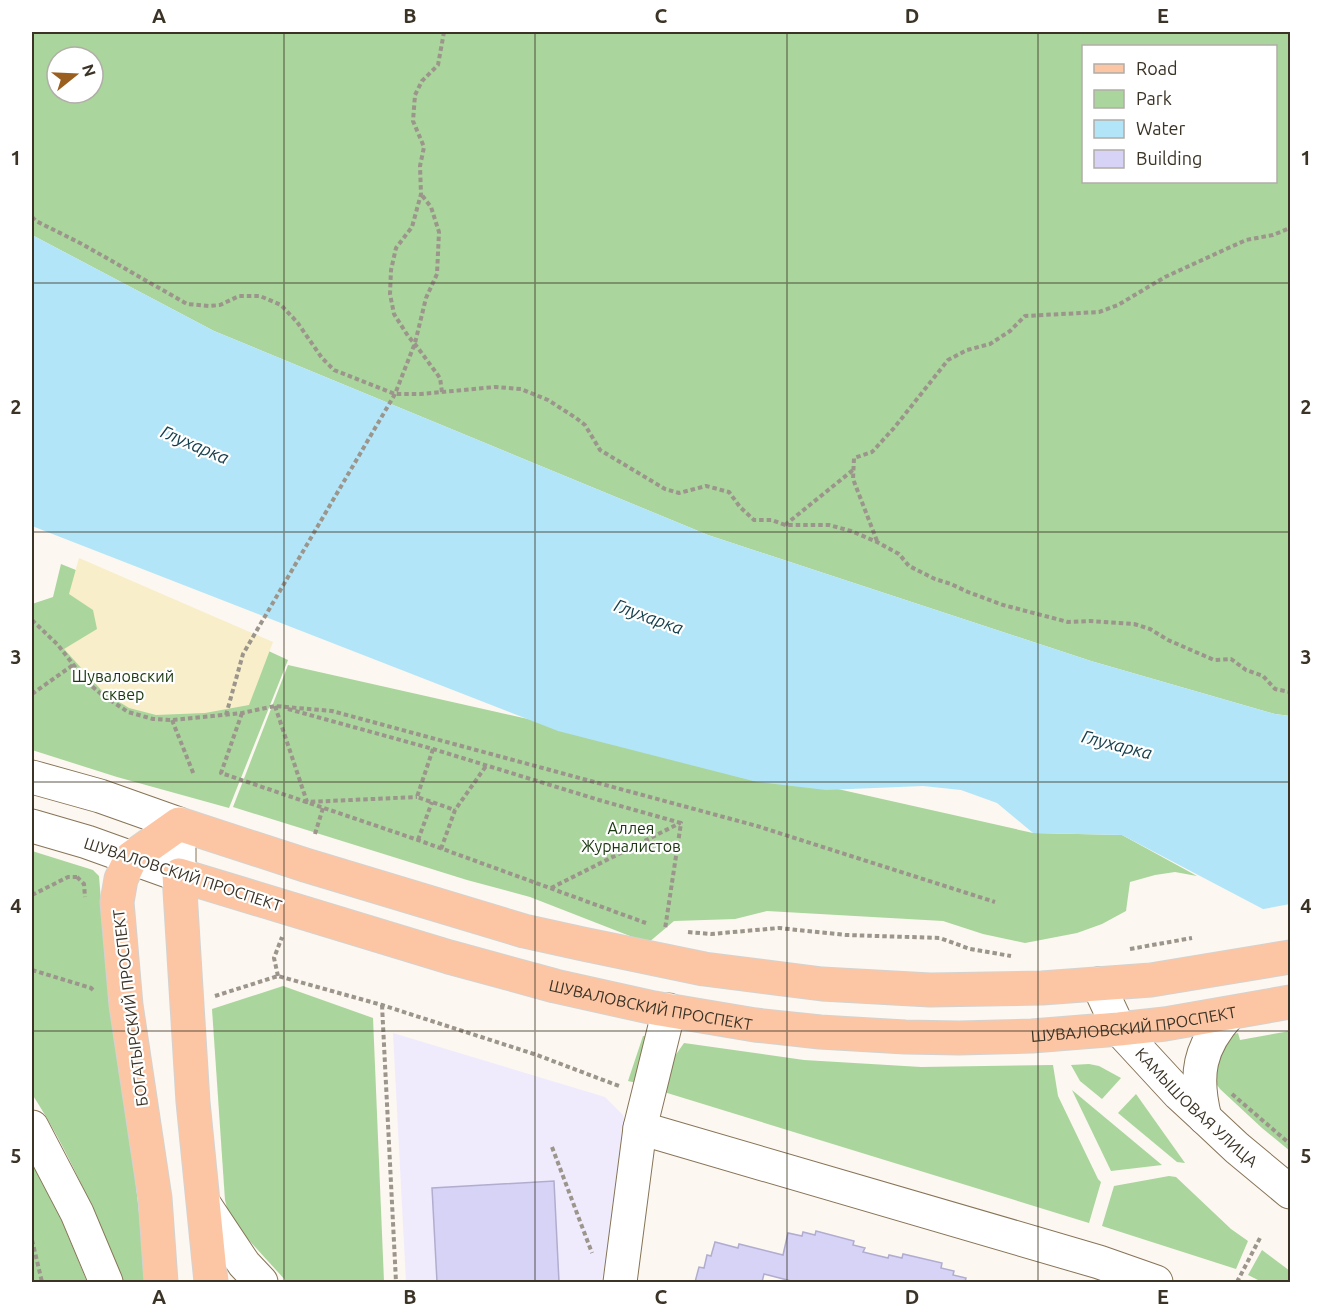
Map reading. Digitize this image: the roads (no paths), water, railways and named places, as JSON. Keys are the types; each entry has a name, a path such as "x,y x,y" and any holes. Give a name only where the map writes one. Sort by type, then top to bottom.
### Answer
{"main road":[{"path":"131,858 179,824 524,931 704,969 822,984 930,990 1042,988 1151,980 1290,957"},
{"name":"БОГАТЫРСКИЙ ПРОСПЕКТ","path":"131,858 122,879 117,902 126,1005 155,1198 161,1282"},
{"path":"179,875 194,1102 211,1282"},
{"name":"ШУВАЛОВСКИЙ ПРОСПЕКТ","path":"179,875 516,976 669,1010 755,1025 894,1037 1022,1036 1165,1024 1290,1002"}],"street":[{"path":"32,777 100,796 179,824 179,875"},
{"name":"ШУВАЛОВСКИЙ ПРОСПЕКТ","path":"32,826 87,842 179,875"},
{"name":"КАМЫШОВАЯ УЛИЦА","path":"1098,984 1119,1029 1179,1094 1237,1148 1290,1192"},
{"path":"620,1282 640,1128 669,1010"},
{"path":"1205,1118 1199,1087 1202,1058 1209,1040 1229,1014"},
{"path":"32,1127 77,1213 106,1282"},
{"path":"640,1128 1097,1272 1156,1282"},
{"path":"204,1204 244,1264 261,1282"}],"water":[{"name":"Глухарка","path":"32,235 214,331 708,535 1091,661 1275,714 1290,716 1290,916 1278,917 1122,835 1033,833 997,803 961,790 923,786 826,790 757,782 558,731 32,526"}],"park label":[{"name":"Шуваловский сквер","path":"123,685"},
{"name":"Аллея Журналистов","path":"631,837"}]}
